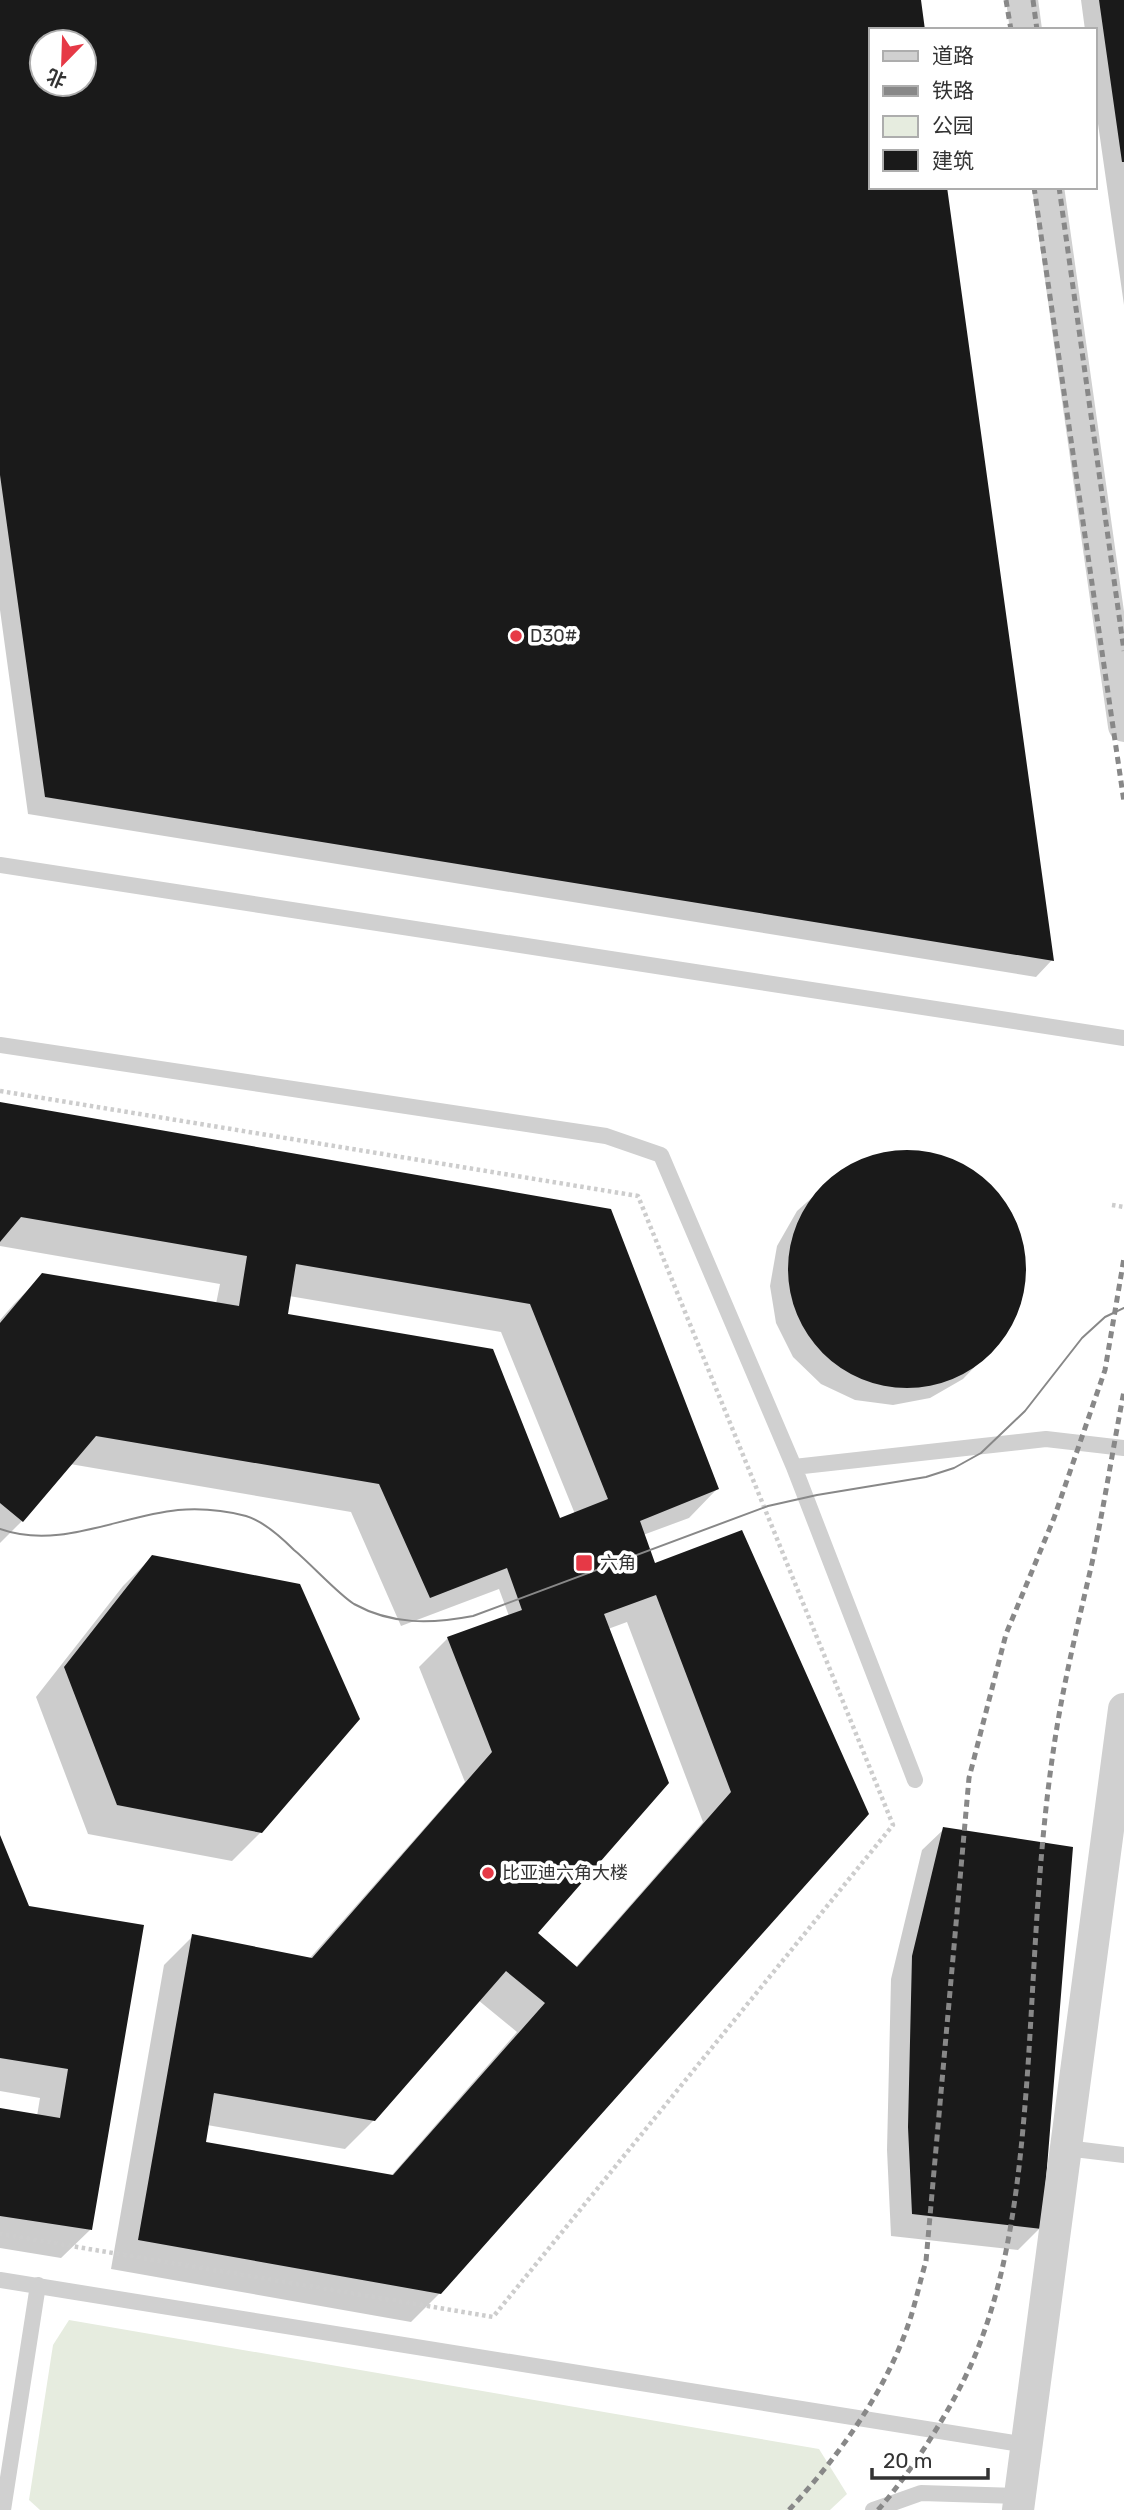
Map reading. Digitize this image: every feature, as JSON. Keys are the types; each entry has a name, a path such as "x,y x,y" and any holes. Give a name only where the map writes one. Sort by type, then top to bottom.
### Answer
{"street":[{"path":"1022,0 1026,28"},
{"path":"1048,189 1124,726"},
{"path":"1019,2503 1124,1709"}],"lane":[{"path":"0,865 1124,1038"},
{"path":"0,1045 606,1136 661,1156 794,1468 915,1780"},
{"path":"794,1468 1046,1440 1124,1448"},
{"path":"1066,2148 1124,2155"},
{"path":"0,2280 1026,2445"},
{"path":"3,2510 38,2286"},
{"path":"873,2510 921,2493 1019,2503"}],"path":[{"path":"0,1091 638,1196 893,1825 493,2317 0,2234"},
{"path":"1112,1205 1124,1207"}],"green space":[{"path":"69,2320 819,2449 847,2494 830,2510 40,2510 29,2500 53,2345"}],"building":[{"name":"D30#","path":"0,0 921,0 925,28 869,28 869,189 947,189 1054,961 45,797 0,475"},
{"path":"1099,0 1124,0 1124,162 1122,162"},
{"path":"0,1102 611,1209 719,1489 640,1521 655,1563 742,1530 869,1814 441,2294 138,2240 192,1934 312,1958 492,1752 447,1637 522,1610 507,1568 430,1598 379,1484 96,1436 23,1522 0,1503 0,1323 42,1273 239,1306 247,1256 21,1217 0,1242","holes":["296,1264 530,1304 608,1499 560,1518 493,1349 288,1314","656,1595 731,1792 577,1967 538,1933 669,1783 604,1614","506,1971 545,2003 393,2175 206,2142 214,2093 375,2121"]},
{"path":"895,1150 919,1150 942,1155 963,1164 983,1177 999,1193 1021,1234 1026,1269 1024,1292 1017,1315 999,1345 983,1361 942,1383 919,1388 895,1388 872,1383 851,1374 831,1361 815,1345 793,1304 788,1281 788,1257 793,1234 802,1213 815,1193 831,1177 872,1155"},
{"path":"152,1555 300,1584 360,1719 262,1833 117,1805 64,1667"},
{"path":"943,1827 1073,1847 1042,2229 912,2214 908,2127 912,1956"},
{"path":"0,1835 29,1906 144,1925 92,2230 0,2216 0,2108 60,2118 68,2069 0,2058"}],"tram line":[{"path":"0,1529 44,1536 89,1530 178,1510 229,1512 252,1518 265,1526 284,1540 347,1599 368,1611 412,1621 473,1616 768,1506 926,1477 954,1468 981,1453 1025,1411 1082,1338 1105,1317 1124,1308"}],"railway":[{"path":"1006,0 1011,28"},
{"path":"1033,0 1037,28"},
{"path":"1034,189 1124,802"},
{"path":"1059,189 1124,651"},
{"path":"789,2510 845,2443 877,2393 891,2367 916,2300 926,2261 969,1778 1006,1634 1054,1518 1105,1370 1124,1258"},
{"path":"878,2510 918,2457 944,2417 965,2377 987,2324 1006,2251 1022,2139 1041,1866 1054,1746 1124,1391"}],"place":[{"name":"D30#","path":"516,636"},
{"name":"六角","path":"584,1563"},
{"name":"比亚迪六角大楼","path":"488,1873"}]}
